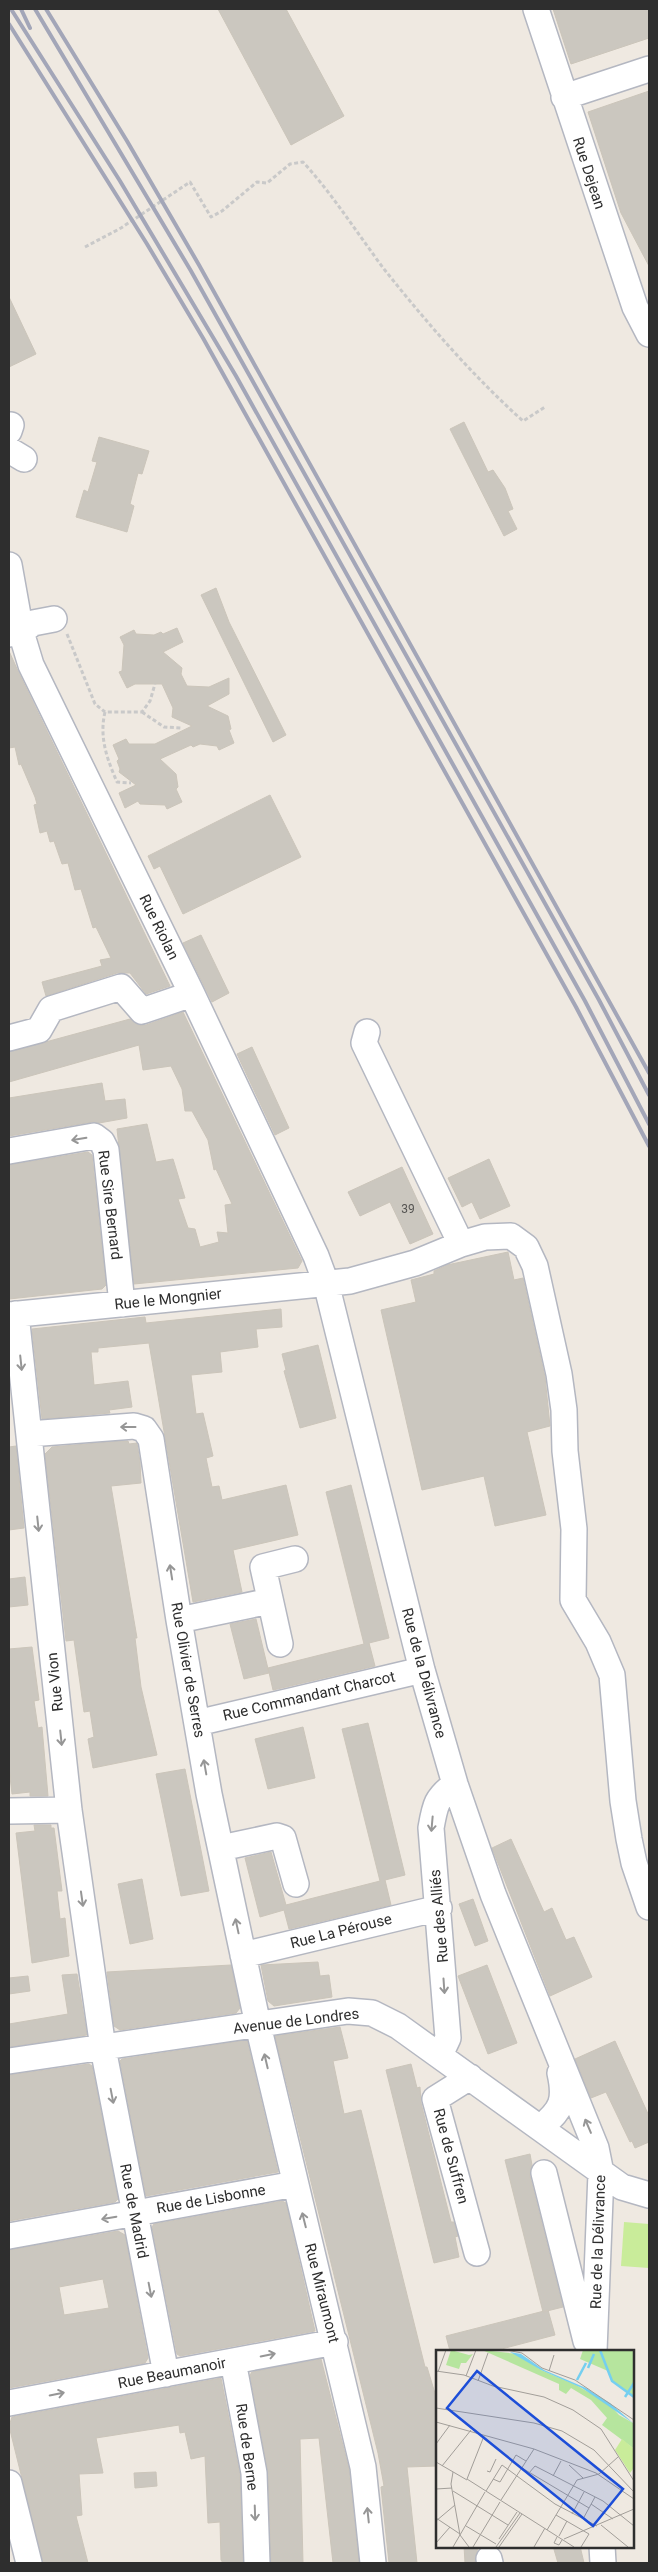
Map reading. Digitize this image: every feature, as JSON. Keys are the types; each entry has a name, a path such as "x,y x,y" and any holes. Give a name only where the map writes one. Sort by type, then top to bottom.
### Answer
{"street":[{"name":"Rue Dejean","path":"536,9 635,307 649,334"},
{"path":"564,97 649,69"},
{"name":"Rue Riolan","path":"9,565 15,633 192,994 316,1256 326,1283"},
{"path":"15,633 33,623 60,624"},
{"path":"9,1038 40,1030 51,1008 122,987 142,1011 192,994"},
{"path":"367,1032 364,1044 461,1244"},
{"name":"Rue Sire Bernard","path":"9,1151 94,1136 102,1142 106,1150 122,1304"},
{"name":"Rue le Mongnier","path":"12,1315 350,1281 415,1263 461,1244 485,1237 511,1236 526,1247 535,1266 559,1374 564,1410 565,1451 574,1529 573,1600 598,1642 612,1675 625,1810 634,1863 649,1907"},
{"name":"Rue de la Délivrance","path":"326,1283 422,1670 454,1784 490,1885 596,2148 601,2173 586,2348"},
{"name":"Rue Vion","path":"12,1315 29,1434 69,1810 103,2048"},
{"name":"Rue Olivier de Serres","path":"29,1434 134,1426 144,1429 151,1439 197,1723 258,2025"},
{"path":"280,1644 263,1567 294,1560"},
{"path":"179,1620 270,1600"},
{"name":"Rue Commandant Charcot","path":"197,1723 422,1670"},
{"name":"Rue des Alliés","path":"440,2055 448,2038 431,1828 434,1807 440,1795 454,1784"},
{"path":"9,1811 69,1810"},
{"path":"221,1848 278,1836 283,1838 296,1884"},
{"name":"Rue La Pérouse","path":"243,1955 438,1908"},
{"name":"Avenue de Londres","path":"9,2062 348,2011 372,2013 398,2026 440,2055 622,2187 649,2195"},
{"name":"Rue Miraumont","path":"258,2025 295,2184 335,2342 363,2467 373,2563"},
{"name":"Rue de Madrid","path":"103,2048 166,2374"},
{"name":"Rue de la Délivrance","path":"541,2127 560,2109 564,2094 556,2052"},
{"name":"Rue de Suffren","path":"470,2077 436,2099 477,2253"},
{"path":"544,2173 586,2348"},
{"name":"Rue de Lisbonne","path":"9,2236 295,2184"},
{"name":"Rue Beaumanoir","path":"9,2404 335,2342"},
{"name":"Rue de Berne","path":"233,2361 254,2473 256,2563"},
{"path":"9,2483 29,2563"},
{"path":"602,2547 603,2563"}],"path":[{"path":"85,247 121,228 190,182 211,217 222,211 258,182 267,183 290,164 304,162 337,200 383,267 421,314 497,397 523,421 545,407"},
{"path":"60,624 95,704 105,712 142,712 164,727 182,728"},
{"path":"142,712 150,701 155,684"},
{"path":"105,712 101,727 107,758 117,782 130,783"}],"green space":[{"path":"624,2222 649,2224 649,2268 621,2266"}],"building":[{"path":"218,9 286,9 344,116 291,145"},
{"path":"553,9 649,9 649,38 571,64"},
{"path":"649,91 649,266 621,213 588,112"},
{"path":"9,297 36,354 9,367"},
{"path":"464,422 488,472 493,470 505,488 513,509 508,511 517,529 504,536 450,429"},
{"path":"99,437 149,451 142,474 138,473 130,504 134,506 127,532 76,517 84,490 88,492 97,462 92,461"},
{"path":"216,588 229,622 286,735 273,742 201,595"},
{"path":"177,628 183,642 163,652 182,668 181,674 187,686 209,687 229,678 229,694 207,706 228,716 231,729 229,730 234,743 219,750 217,746 200,744 193,747 191,745 160,759 176,774 178,787 176,789 182,802 167,809 165,805 140,804 138,801 125,808 119,793 136,785 119,772 120,769 117,761 119,759 113,745 126,739 129,744 155,744 192,726 172,717 173,708 162,684 135,684 127,688 119,672 122,671 124,645 120,637 134,630 136,634 154,635 161,632 163,634"},
{"path":"9,651 170,986 146,994 130,973 117,973 46,996 42,982 102,966 100,960 111,958 96,927 93,928 81,889 75,890 68,863 62,864 54,841 50,842 47,831 40,833 34,805 37,804 35,797 21,764 19,765 15,747 9,748"},
{"path":"270,795 301,857 183,914 160,866 154,869 148,856"},
{"path":"201,935 229,993 212,1002 183,943"},
{"path":"183,1012 302,1261 298,1268 134,1284 117,1129 147,1124 156,1162 173,1159 185,1198 178,1199 188,1228 195,1229 200,1247 219,1242 217,1232 228,1233 225,1205 232,1204 216,1169 214,1170 208,1140 192,1111 185,1111 182,1089 171,1066 143,1070 139,1045 9,1082 9,1052 130,1019 138,1025 146,1025"},
{"path":"252,1047 289,1128 275,1135 237,1054"},
{"path":"102,1083 105,1101 125,1099 127,1118 9,1136 9,1098"},
{"path":"88,1152 92,1155 106,1285 102,1289 9,1299 9,1165"},
{"path":"489,1159 510,1206 480,1219 472,1202 462,1207 448,1178"},
{"path":"402,1167 433,1234 410,1244 390,1202 360,1216 348,1192"},
{"path":"508,1252 514,1280 523,1278 545,1377 550,1426 527,1432 546,1515 495,1526 484,1476 422,1490 381,1310 416,1302 411,1280 434,1274 434,1271 447,1265"},
{"path":"281,1309 282,1327 256,1329 258,1347 220,1352 222,1372 191,1375 196,1414 203,1413 213,1456 206,1458 212,1487 219,1486 222,1500 286,1485 298,1535 233,1550 242,1592 193,1602 149,1343 98,1348 98,1352 91,1352 94,1385 128,1381 132,1407 109,1410 110,1413 42,1419 32,1329 145,1317 146,1323"},
{"path":"318,1345 336,1418 300,1428 284,1371 286,1370 282,1354"},
{"path":"128,1441 129,1444 137,1443 140,1462 141,1483 111,1486 137,1638 135,1638 141,1687 157,1755 93,1768 88,1739 94,1737 90,1711 84,1712 74,1640 66,1641 45,1454 52,1447"},
{"path":"16,1446 24,1528 9,1530 9,1447"},
{"path":"351,1485 389,1638 369,1643 375,1666 273,1690 268,1668 364,1644 326,1492"},
{"path":"25,1577 28,1605 9,1607 9,1579"},
{"path":"256,1619 269,1673 244,1679 230,1624"},
{"path":"32,1647 39,1700 34,1701 38,1728 42,1727 48,1796 30,1796 30,1792 12,1794 9,1768 9,1649"},
{"path":"368,1723 405,1875 385,1880 391,1905 289,1929 284,1910 260,1917 245,1858 271,1852 286,1905 380,1881 342,1729"},
{"path":"303,1727 315,1778 268,1789 255,1739"},
{"path":"185,1769 209,1891 181,1896 156,1774"},
{"path":"34,1825 51,1825 51,1828 54,1828 62,1891 57,1891 60,1919 65,1918 69,1956 32,1963 16,1833 35,1831"},
{"path":"511,1839 544,1912 552,1908 566,1940 574,1937 592,1977 550,1996 492,1848"},
{"path":"142,1879 153,1939 130,1944 118,1884"},
{"path":"473,1899 488,1941 475,1946 459,1904"},
{"path":"318,1962 320,1976 329,1975 332,1997 274,2006 268,2001 261,1965"},
{"path":"231,1965 240,2008 236,2013 120,2030 114,2026 107,1972"},
{"path":"487,1965 517,2043 488,2054 458,1976"},
{"path":"77,1974 87,2035 9,2047 9,2024 68,2014 62,1975"},
{"path":"28,1976 30,1991 9,1994 9,1978"},
{"path":"340,2027 348,2058 333,2061 344,2114 361,2110 425,2367 427,2367 436,2397 436,2466 407,2467 417,2563 389,2563 381,2487 384,2486 378,2453 275,2036"},
{"path":"247,2040 278,2172 146,2196 120,2061 122,2059"},
{"path":"615,2041 649,2116 649,2142 635,2148 632,2141 630,2142 606,2092 591,2098 575,2059"},
{"path":"89,2064 92,2066 118,2199 115,2202 9,2221 9,2075"},
{"path":"411,2064 417,2088 420,2087 421,2103 451,2222 454,2222 458,2236 455,2237 459,2257 434,2263 386,2070"},
{"path":"530,2154 532,2165 530,2176 563,2307 543,2312 505,2160"},
{"path":"282,2201 286,2203 315,2331 180,2356 177,2354 152,2227 154,2224"},
{"path":"118,2231 125,2235 148,2358 145,2363 9,2388 9,2250","holes":["103,2279 109,2308 64,2315 59,2287"]},
{"path":"548,2310 555,2335 498,2350 450,2350 446,2336"},
{"path":"321,2359 349,2469 359,2563 333,2563 319,2438 300,2439 303,2563 271,2563 268,2472 250,2375 252,2372"},
{"path":"221,2378 240,2475 243,2563 223,2563 221,2560 220,2522 208,2523 205,2456 191,2459 185,2432 180,2433 179,2425 96,2438 103,2473 79,2474 82,2515 76,2516 88,2563 43,2563 9,2426 12,2417"},
{"path":"156,2472 157,2486 135,2488 134,2473"},
{"path":"464,2547 478,2547 475,2563 465,2563"},
{"path":"553,2547 580,2547 584,2563 558,2563"}],"railway":[{"path":"11,9 120,181 236,376 585,1001 649,1124"},
{"path":"21,9 30,28"},
{"path":"35,9 191,271 599,1000 649,1095"},
{"path":"46,9 127,141 199,265 649,1073"},
{"path":"9,24 147,244 203,338 576,1007 649,1146"}]}
